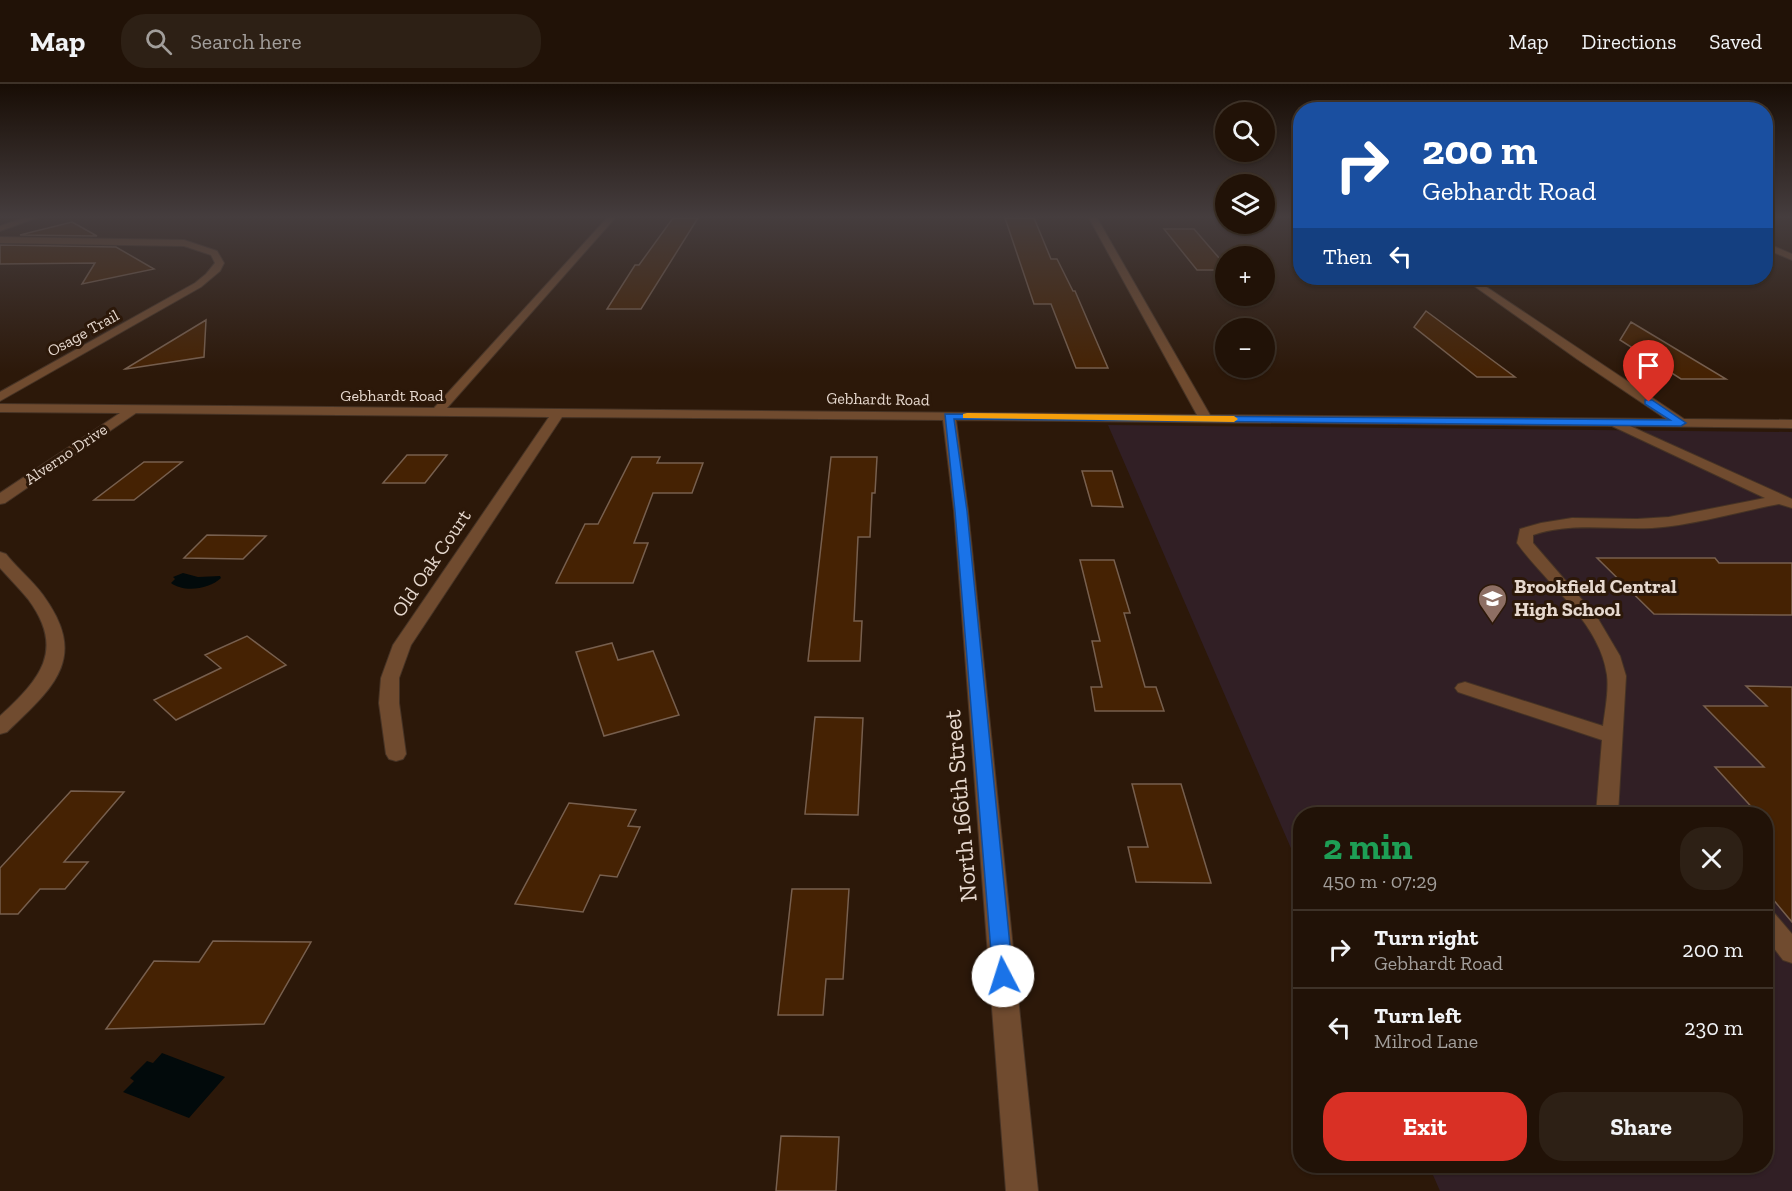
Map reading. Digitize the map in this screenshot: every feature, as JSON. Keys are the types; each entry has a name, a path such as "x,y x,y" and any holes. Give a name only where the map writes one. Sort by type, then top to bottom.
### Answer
{"street":[{"name":"Osage Trail","path":"0,397 212,276 218,270"},
{"path":"437,412 565,270"},
{"path":"1122,270 1206,418"},
{"path":"1478,285 1681,423"},
{"name":"Gebhardt Road","path":"0,408 1792,423"},
{"name":"Alverno Drive","path":"0,500 134,409"},
{"name":"Old Oak Court","path":"396,754 389,703 390,678 402,645 558,413"},
{"name":"North 166th Street","path":"949,416 961,511 1022,1191"},
{"path":"1611,423 1773,502"},
{"path":"1608,807 1617,676 1608,645 1586,614 1536,558 1525,543 1525,532 1540,526 1559,524 1653,523 1773,502"},
{"path":"0,557 36,598 52,625 59,646 53,671 0,728"},
{"path":"1465,688 1612,736"},
{"path":"1773,929 1792,952"}],"shaded area":[{"name":"Brookfield Central High School","path":"1108,425 1792,432 1792,1191 1440,1191 1432,1173 1773,1173 1773,807 1293,807 1293,853"},
{"path":"183,573 198,577 220,576 221,578 210,585 190,589 171,583 175,579 173,577"},
{"path":"162,1053 225,1077 189,1118 123,1092 134,1081 130,1078 147,1061 153,1063"}],"building":[{"path":"91,270 151,270 82,284"},
{"path":"632,270 666,270 641,309 607,309"},
{"path":"1022,270 1062,270 1075,291 1108,368 1076,368 1051,304 1034,304"},
{"path":"1426,311 1515,377 1477,377 1414,327"},
{"path":"206,320 204,357 125,369"},
{"path":"1631,322 1726,379 1681,379 1620,340"},
{"path":"407,455 447,455 425,483 383,483"},
{"path":"632,457 660,457 657,463 703,463 692,493 653,493 634,543 648,543 633,583 556,583 585,524 598,524"},
{"path":"831,457 877,457 875,493 872,493 870,537 858,537 854,621 862,621 860,661 808,661"},
{"path":"144,462 182,462 134,500 94,500"},
{"path":"1082,471 1112,471 1123,507 1092,506"},
{"path":"207,535 266,536 243,559 184,558"},
{"path":"1597,558 1715,558 1719,563 1792,563 1792,615 1654,614"},
{"path":"1080,560 1114,560 1130,613 1124,613 1145,687 1156,687 1164,711 1095,711 1091,687 1102,687 1092,641 1100,641"},
{"path":"247,636 286,665 176,720 154,700 221,668 205,655"},
{"path":"612,643 618,660 653,651 679,715 604,736 576,652"},
{"path":"1746,686 1792,687 1792,922 1773,899 1773,807 1752,807 1715,767 1764,767 1704,706 1767,706"},
{"path":"815,717 863,718 858,815 805,814"},
{"path":"1132,784 1181,784 1211,883 1136,882 1128,847 1148,847"},
{"path":"71,791 124,792 64,862 88,862 65,889 40,889 18,914 0,914 0,868"},
{"path":"569,803 636,810 628,826 640,827 617,877 600,875 583,912 515,904"},
{"path":"792,889 849,889 843,979 826,979 823,1015 778,1015"},
{"path":"213,941 311,942 264,1024 106,1029 154,961 199,962"},
{"path":"781,1136 839,1137 836,1191 776,1191"}],"slow traffic":[{"path":"967,416 1234,419"}],"place":[{"name":"Brookfield Central High School","path":"1493,624"}],"route":[{"path":"1003,976 961,511 949,416 1681,423 1649,402"}]}
